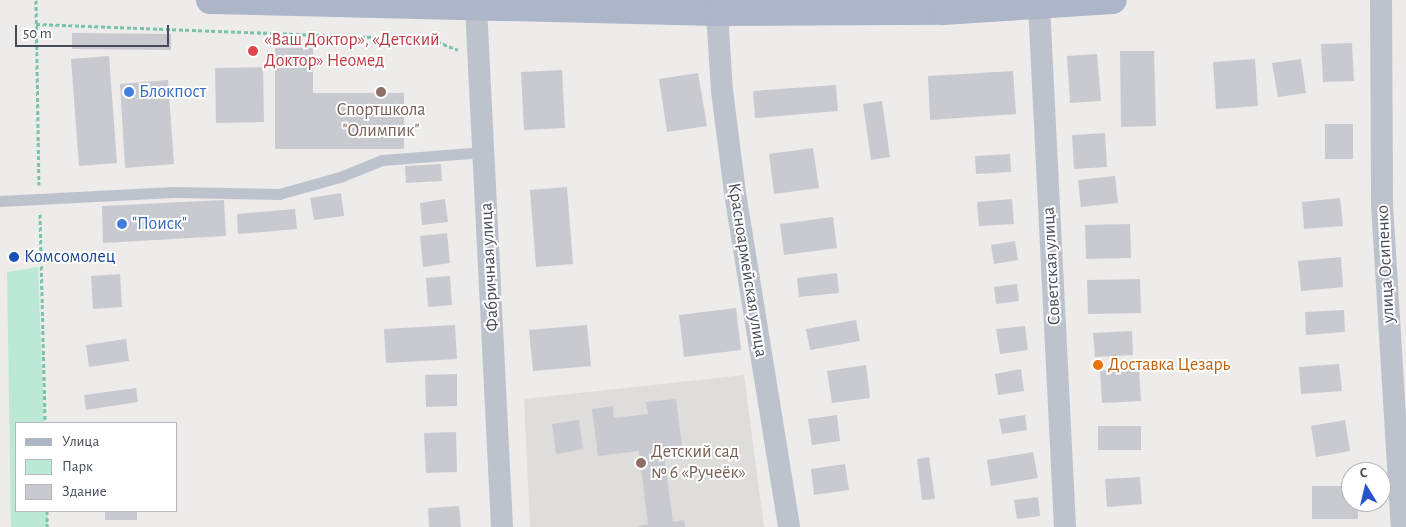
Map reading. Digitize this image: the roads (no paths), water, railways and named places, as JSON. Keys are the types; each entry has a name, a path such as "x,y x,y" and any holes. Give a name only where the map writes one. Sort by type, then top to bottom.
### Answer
{"main road":[{"path":"210,0 716,12 943,5 1038,5 1113,0"}],"street":[{"name":"улица Осипенко","path":"1381,0 1382,204 1402,527"},
{"name":"Советская улица","path":"1038,5 1064,527"},
{"name":"Фабричная улица","path":"476,7 502,527"},
{"name":"Красноармейская улица","path":"716,12 722,91 735,193 789,527"}],"lane":[{"path":"0,201 172,192 279,194 340,177 382,160 484,152"}],"place":[{"name":"«Ваш Доктор», «Детский Доктор» Неомед","path":"253,51"},
{"name":"Блокпост","path":"129,92"},
{"name":"Спортшкола \"Олимпик\"","path":"381,92"},
{"name":"\"Поиск\"","path":"122,224"},
{"name":"Комсомолец","path":"14,257"},
{"name":"Доставка Цезарь","path":"1098,365"},
{"name":"Детский сад № 6 «Ручеёк»","path":"641,463"}]}
